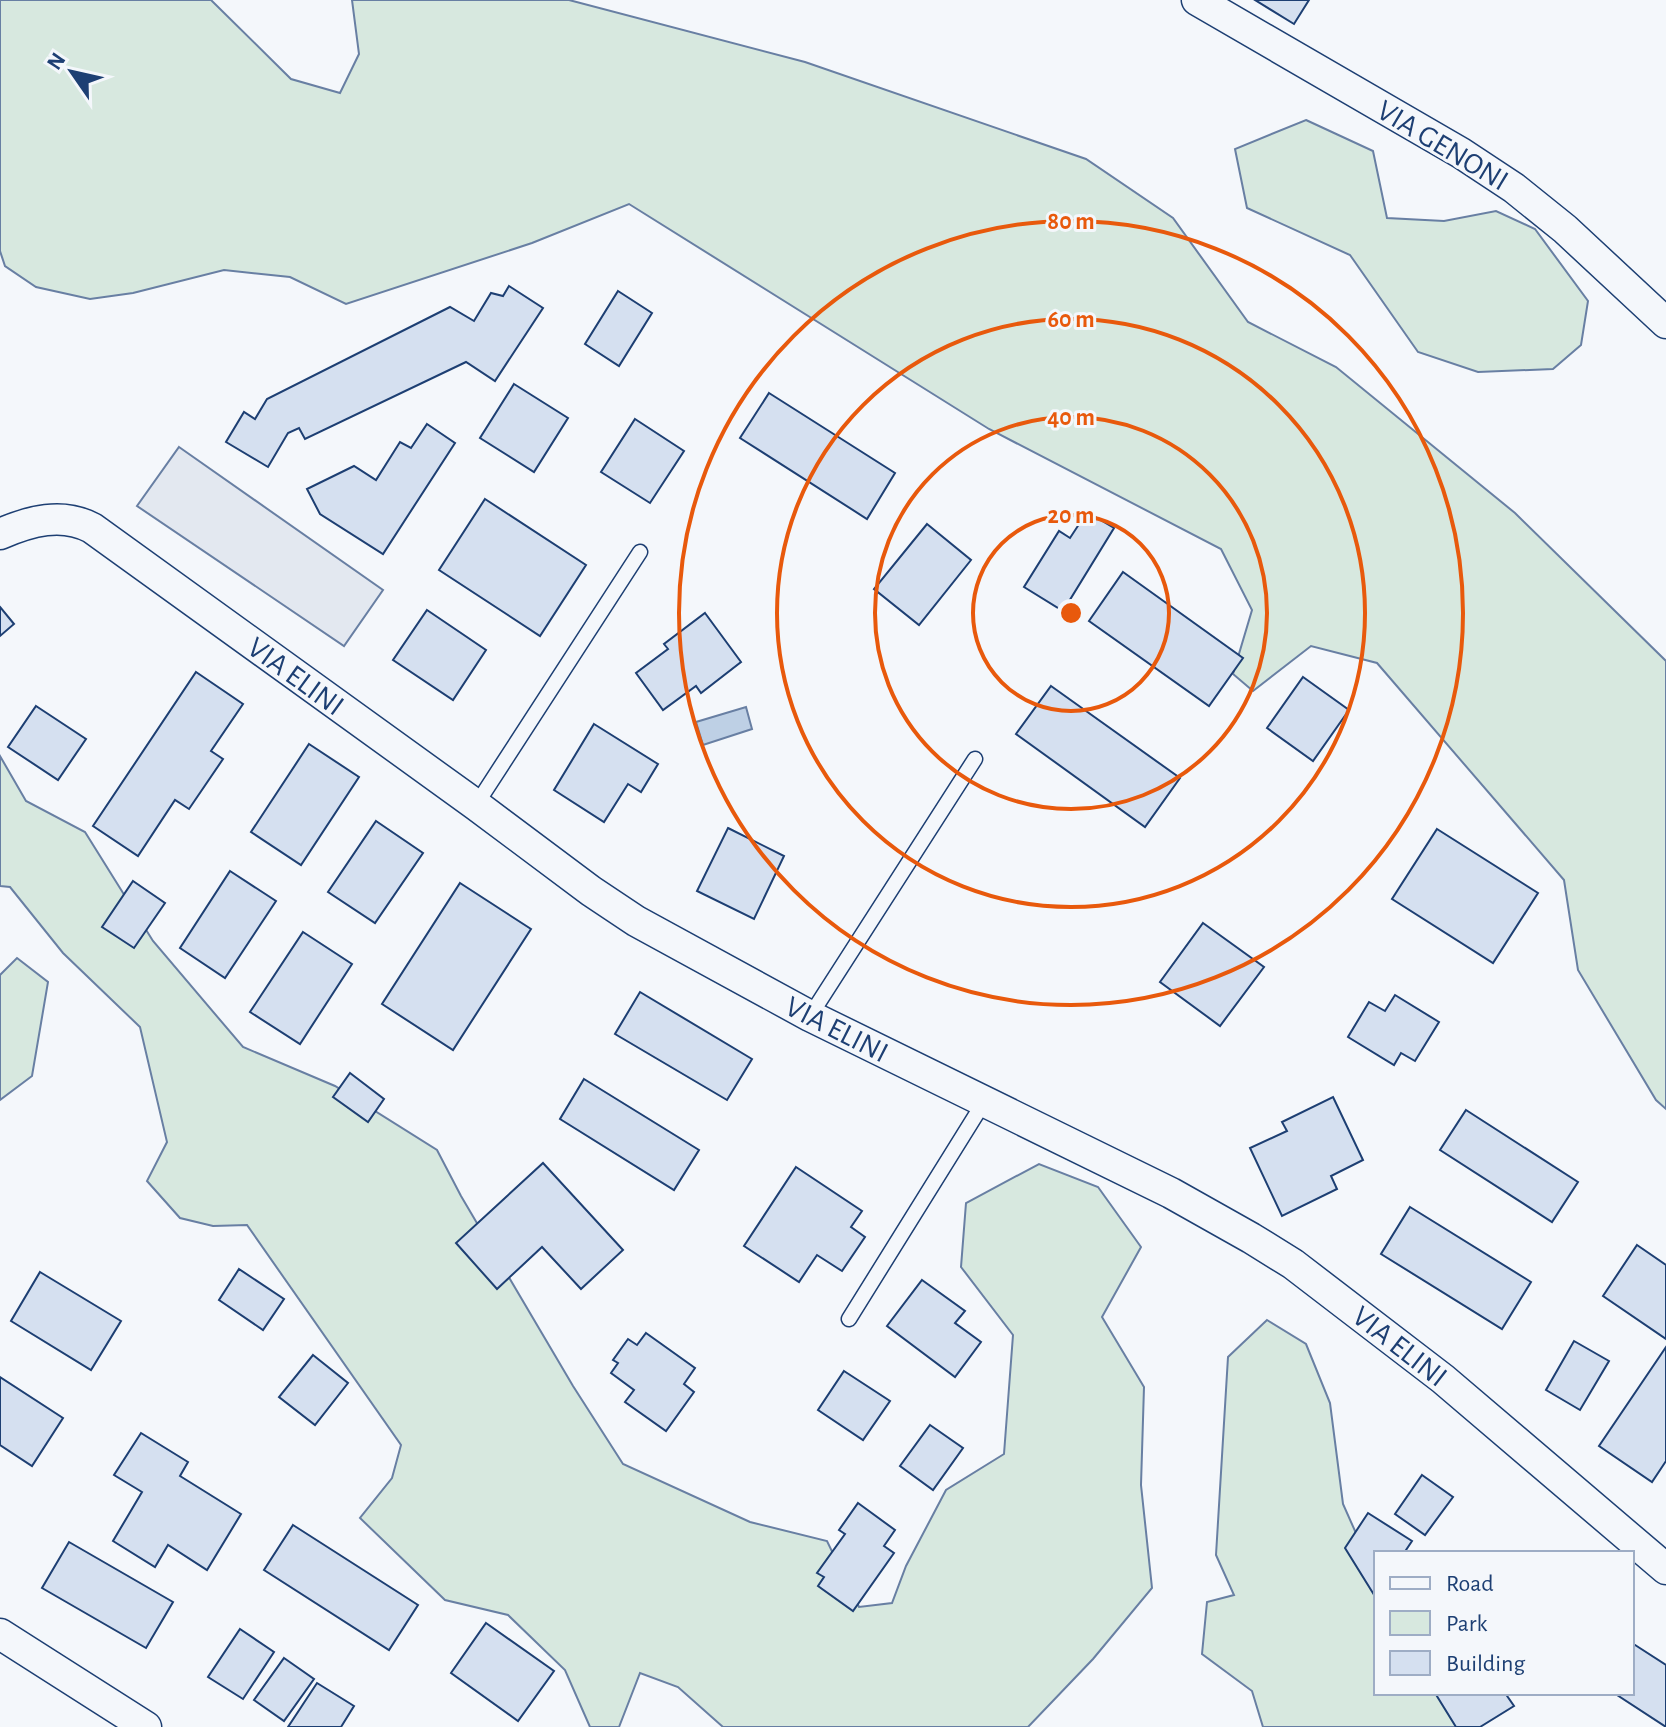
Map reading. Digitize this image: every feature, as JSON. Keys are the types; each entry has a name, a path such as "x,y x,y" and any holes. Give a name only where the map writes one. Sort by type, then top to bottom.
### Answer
{"street":[{"name":"VIA GENONI","path":"1197,0 1461,153 1514,188 1565,229 1666,323"},
{"name":"VIA ELINI","path":"0,534 18,526 50,520 72,521 92,528 614,907 810,1016 1171,1193 1293,1264 1443,1379 1666,1569"},
{"path":"0,1634 146,1727"}],"lane":[{"path":"476,805 640,552"},
{"path":"810,1016 975,759"},
{"path":"849,1319 984,1102"}],"green space":[{"path":"0,0 211,0 291,79 340,93 359,54 352,0 569,0 805,62 1086,159 1173,218 1248,322 1336,367 1515,513 1666,661 1666,1109 1656,1100 1578,970 1564,880 1377,663 1311,646 1253,691 1233,674 1252,610 1221,549 989,429 629,204 532,243 346,304 290,277 224,270 133,293 90,299 36,287 5,266 0,251"},
{"path":"1306,120 1373,151 1387,218 1444,221 1496,211 1535,229 1588,301 1581,345 1553,369 1478,372 1418,352 1350,255 1247,208 1235,149"},
{"path":"0,756 26,801 85,832 153,941 243,1047 335,1086 437,1150 573,1386 623,1464 750,1522 827,1541 859,1607 892,1603 906,1566 946,1490 1004,1454 1013,1335 961,1267 966,1203 1039,1164 1098,1187 1141,1247 1102,1317 1144,1387 1141,1485 1152,1588 1093,1659 1028,1727 723,1727 678,1687 640,1673 619,1727 590,1727 565,1670 508,1615 445,1600 360,1518 392,1478 401,1445 247,1225 213,1226 180,1218 147,1181 167,1142 140,1027 63,953 10,887 0,886"},
{"path":"17,958 48,982 32,1076 0,1100 0,975"},
{"path":"1267,1320 1306,1344 1330,1403 1343,1504 1374,1574 1374,1695 1442,1695 1465,1727 1263,1727 1252,1691 1202,1654 1207,1602 1234,1595 1216,1555 1228,1357"}],"shaded area":[{"path":"179,447 383,590 344,646 137,506"}],"water":[{"path":"746,707 752,729 703,745 696,722"}],"building":[{"path":"1255,0 1309,0 1294,24"},
{"path":"509,286 543,308 495,381 466,362 305,439 299,428 288,433 268,467 226,442 244,412 255,419 267,399 450,307 474,321 491,293 503,296"},
{"path":"618,291 652,313 619,366 585,344"},
{"path":"514,384 568,418 534,472 480,438"},
{"path":"769,393 895,473 867,519 740,438"},
{"path":"635,419 684,451 650,503 601,472"},
{"path":"427,424 455,443 383,554 320,514 307,489 354,466 376,480 400,442 411,448"},
{"path":"485,499 586,565 540,636 439,570"},
{"path":"1087,512 1114,528 1063,611 1024,587 1059,531 1070,538"},
{"path":"927,524 971,560 919,625 874,589"},
{"path":"1123,572 1243,658 1209,706 1089,621"},
{"path":"0,607 14,624 0,636"},
{"path":"427,610 486,650 453,700 393,660"},
{"path":"705,613 741,662 701,693 696,686 663,710 636,673 668,649 664,644"},
{"path":"196,672 243,704 211,751 223,759 189,809 175,800 138,856 93,826"},
{"path":"1303,677 1349,710 1313,761 1267,728"},
{"path":"1051,686 1180,778 1145,827 1016,734"},
{"path":"36,706 86,739 58,780 8,747"},
{"path":"594,724 658,764 641,792 628,784 604,822 554,790"},
{"path":"309,744 359,777 301,865 251,832"},
{"path":"376,821 423,853 375,923 328,892"},
{"path":"728,828 784,856 754,919 697,891"},
{"path":"1437,829 1538,893 1493,963 1392,899"},
{"path":"230,871 276,901 225,978 180,948"},
{"path":"133,881 165,903 134,948 102,927"},
{"path":"460,883 531,929 453,1050 382,1004"},
{"path":"1203,923 1264,967 1220,1026 1160,982"},
{"path":"303,932 352,964 300,1044 250,1012"},
{"path":"640,992 752,1059 727,1100 615,1034"},
{"path":"1395,995 1439,1022 1415,1061 1401,1053 1394,1065 1348,1037 1369,1002 1385,1011"},
{"path":"350,1073 384,1099 368,1122 333,1097"},
{"path":"584,1079 699,1150 674,1190 560,1119"},
{"path":"1333,1097 1363,1160 1331,1176 1337,1189 1282,1216 1250,1148 1287,1131 1282,1122"},
{"path":"1466,1110 1578,1182 1552,1222 1440,1150"},
{"path":"543,1163 623,1250 581,1289 542,1247 497,1289 456,1243"},
{"path":"796,1167 862,1211 851,1227 865,1237 842,1271 817,1255 799,1282 744,1246"},
{"path":"1410,1207 1531,1282 1502,1329 1381,1254"},
{"path":"1637,1245 1666,1265 1666,1339 1603,1296"},
{"path":"239,1269 284,1299 263,1330 219,1300"},
{"path":"40,1272 121,1321 91,1370 11,1321"},
{"path":"922,1280 965,1311 955,1323 981,1342 955,1377 887,1326"},
{"path":"646,1333 695,1368 684,1384 694,1392 666,1431 625,1402 634,1390 611,1373 618,1363 613,1360 628,1339 637,1345"},
{"path":"1574,1341 1609,1361 1580,1410 1546,1390"},
{"path":"1666,1347 1666,1461 1652,1482 1599,1446"},
{"path":"313,1355 348,1383 315,1425 279,1397"},
{"path":"844,1371 890,1401 863,1440 818,1410"},
{"path":"0,1377 63,1418 32,1466 0,1445"},
{"path":"930,1425 963,1448 933,1490 900,1466"},
{"path":"141,1433 188,1462 180,1476 241,1514 207,1570 168,1545 155,1567 113,1541 142,1492 114,1475"},
{"path":"1422,1475 1453,1497 1425,1535 1395,1514"},
{"path":"858,1503 895,1530 884,1546 894,1553 853,1611 818,1586 824,1577 817,1573 845,1534 839,1530"},
{"path":"1368,1513 1412,1541 1405,1551 1374,1551 1374,1595 1345,1548"},
{"path":"293,1525 418,1605 389,1650 264,1570"},
{"path":"69,1542 173,1602 146,1648 42,1588"},
{"path":"486,1623 554,1671 518,1721 451,1673"},
{"path":"240,1629 274,1652 243,1699 208,1677"},
{"path":"1634,1644 1666,1665 1666,1727 1617,1695 1634,1695"},
{"path":"284,1658 314,1679 284,1721 254,1700"},
{"path":"317,1683 354,1706 341,1727 288,1727"},
{"path":"1436,1695 1506,1695 1514,1706 1480,1727 1456,1727"}]}
